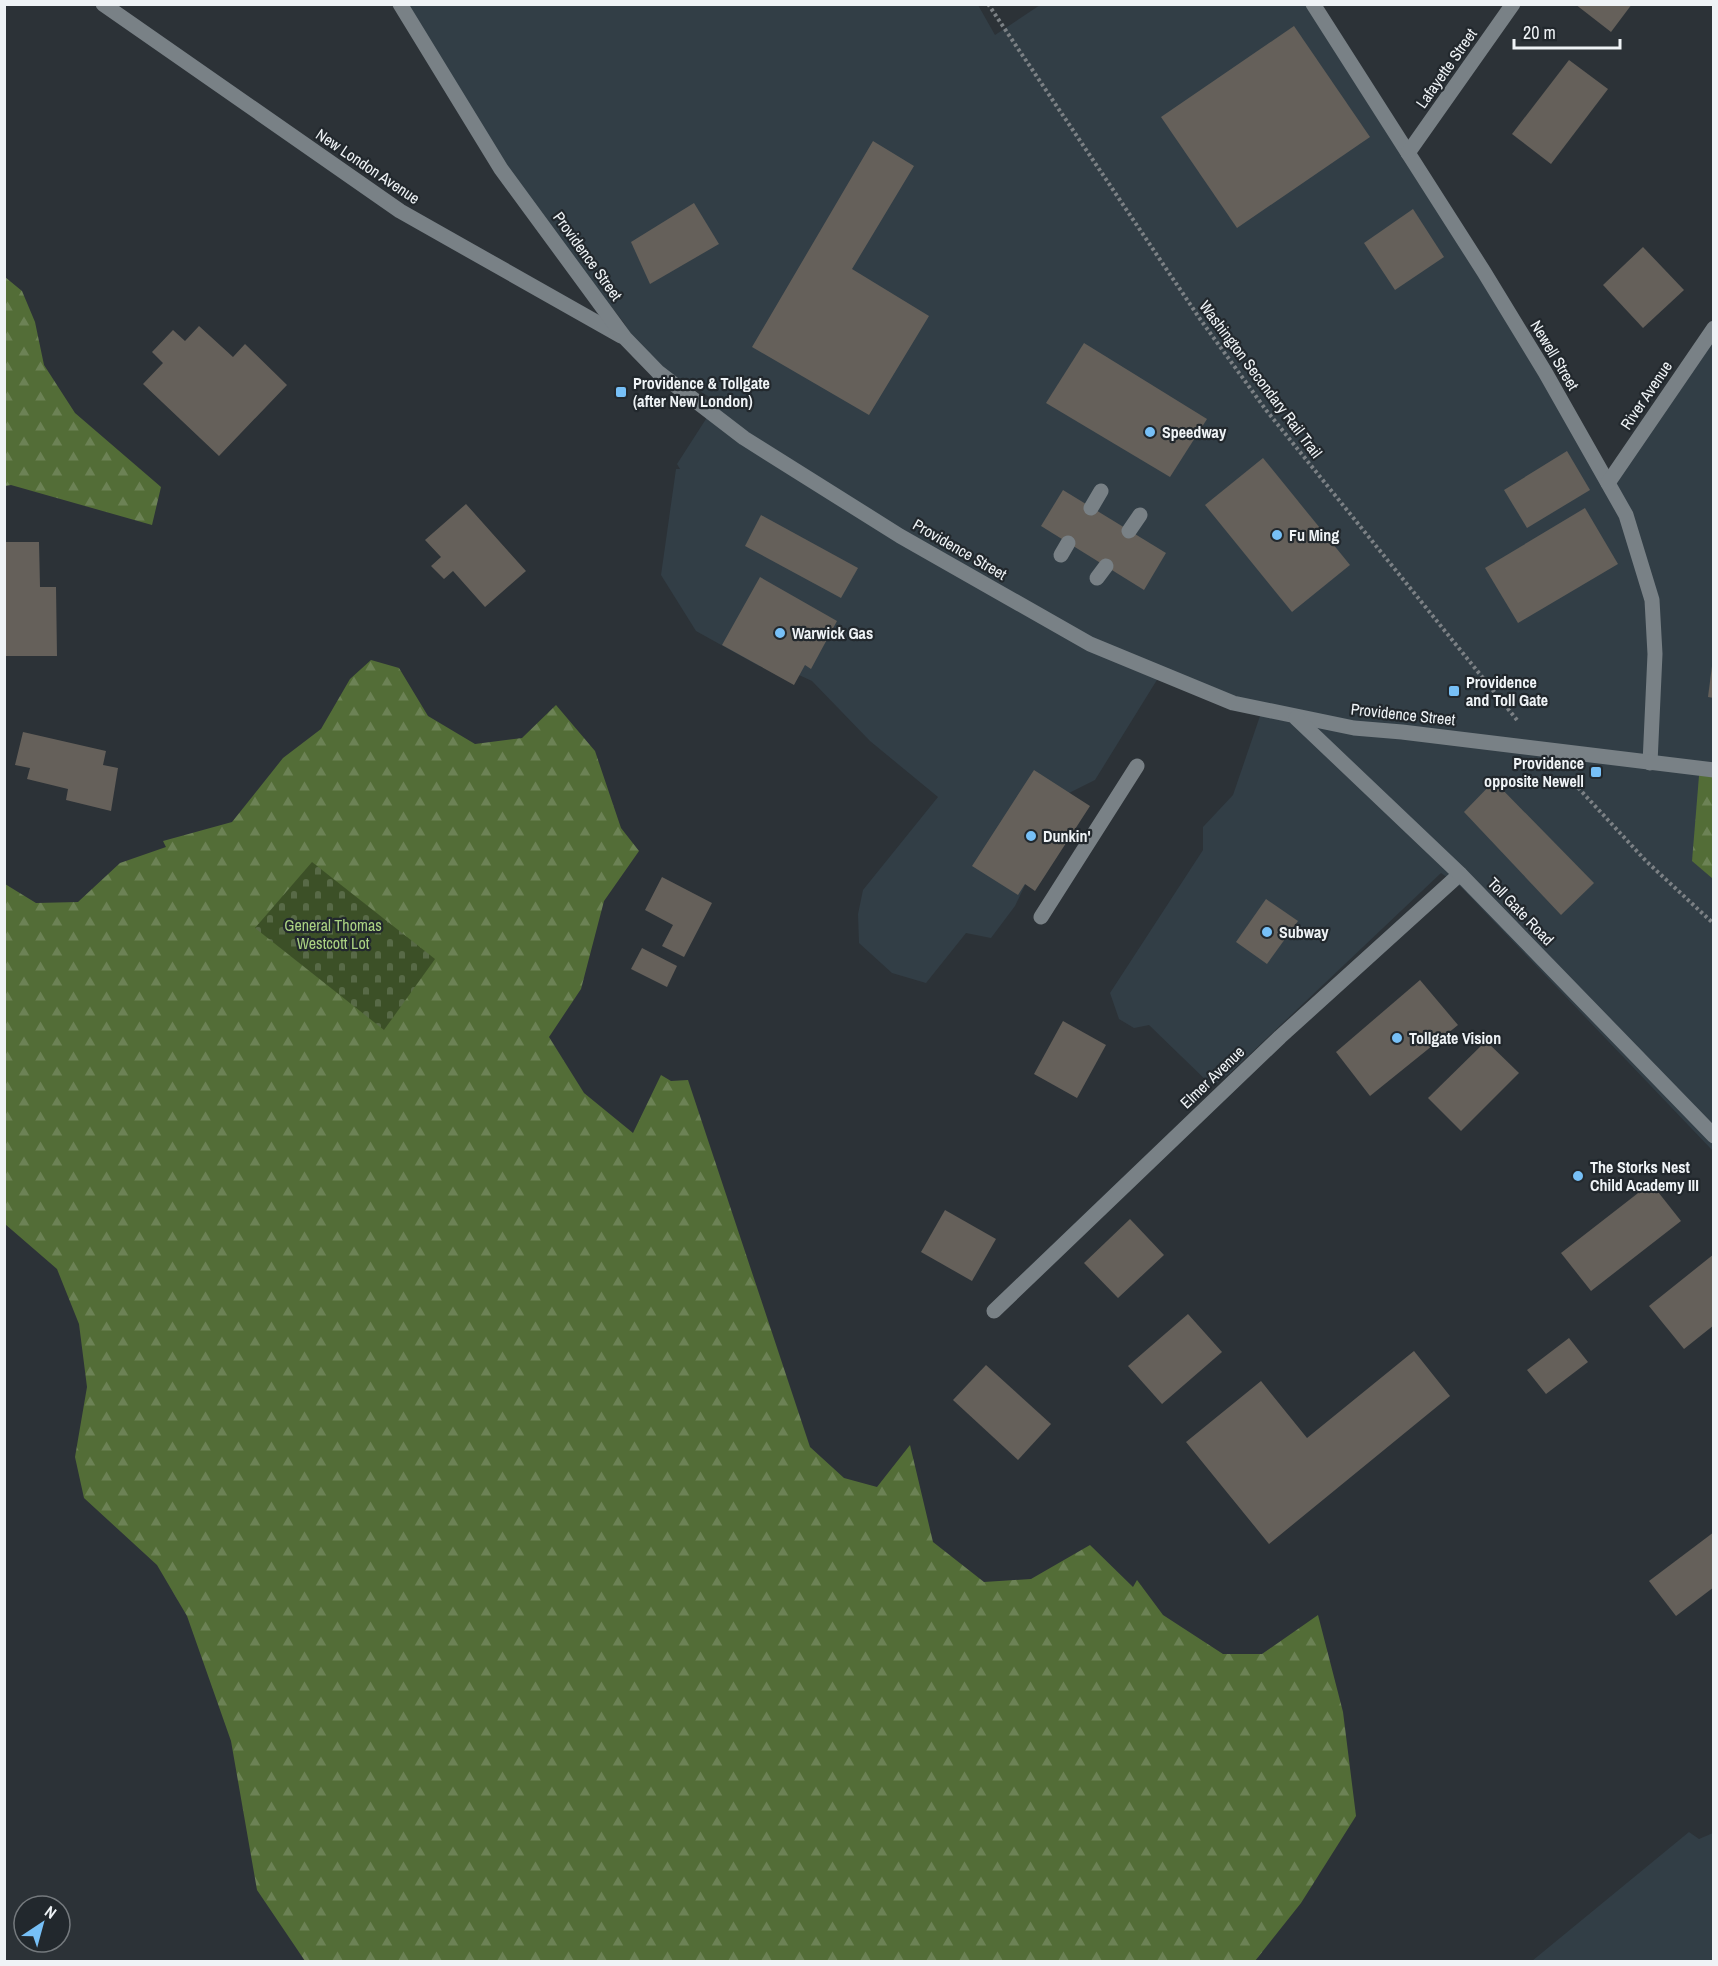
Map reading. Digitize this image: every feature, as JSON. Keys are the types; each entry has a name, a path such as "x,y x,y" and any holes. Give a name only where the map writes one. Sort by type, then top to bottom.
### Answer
{"main road":[{"name":"New London Avenue","path":"103,4 400,211 625,338"},
{"name":"Providence Street","path":"400,4 501,169 625,338 658,372 744,438 900,536 1090,644 1233,703 1296,718 1354,728 1542,748 1713,770"},
{"name":"Newell Street","path":"1313,4 1545,372 1633,532 1652,600 1655,654 1650,763"},
{"name":"Lafayette Street","path":"1408,153 1513,4"},
{"name":"River Avenue","path":"1608,483 1713,328"},
{"path":"1091,508 1101,491"},
{"path":"1129,531 1140,515"},
{"name":"Toll Gate Road","path":"1296,718 1460,874 1713,1136"},
{"path":"1041,917 1137,766"},
{"name":"Elmer Avenue","path":"994,1311 1280,1037 1460,874"}],"path":[{"name":"Washington Secondary Rail Trail","path":"988,4 1200,319 1266,410 1485,684 1646,861 1713,924"}],"shaded area":[{"path":"403,5 978,5 995,35 1040,5 1317,5 1600,463 1613,473 1713,330 1714,771 1692,860 1713,879 1713,1151 1461,887 1441,873 1229,1074 1212,1086 1149,1025 1134,1028 1119,1019 1110,993 1203,850 1203,827 1233,795 1260,716 1160,675 1095,780 1045,805 1026,883 1015,906 991,938 966,933 926,983 892,973 859,943 858,914 863,890 938,797 870,741 812,681 775,664 759,666 696,631 661,575 676,469 680,469 677,464 715,405 711,398 664,369 632,337 624,323 497,159"},
{"path":"1689,1832 1699,1839 1713,1833 1713,1961 1532,1961"}],"green space":[{"path":"5,277 22,291 35,322 44,365 75,413 161,487 152,525 11,485 5,486"},
{"path":"371,660 399,668 428,716 475,744 522,738 556,705 595,751 621,828 639,851 604,901 581,989 549,1037 584,1093 633,1133 661,1075 671,1081 688,1080 810,1447 844,1478 877,1487 910,1445 933,1542 984,1582 1031,1579 1090,1545 1133,1587 1137,1580 1163,1615 1223,1654 1262,1654 1318,1615 1343,1712 1356,1816 1301,1903 1255,1961 305,1961 257,1890 231,1741 187,1616 157,1565 84,1498 75,1457 87,1387 79,1324 57,1269 5,1224 5,884 36,903 78,902 120,863 166,847 163,841 232,822 283,758 321,729 350,679"},
{"path":"1704,769 1713,771 1713,879 1692,861 1699,776"},
{"name":"General Thomas Westcott Lot","path":"312,862 435,959 384,1030 255,928"}],"building":[{"path":"1575,4 1632,4 1611,32"},
{"path":"1294,26 1370,137 1237,228 1161,117"},
{"path":"1569,60 1608,89 1551,164 1512,134"},
{"path":"873,141 914,166 852,269 929,316 869,415 752,347"},
{"path":"694,203 719,244 650,284 631,242"},
{"path":"1413,209 1444,257 1395,290 1364,243"},
{"path":"1643,247 1684,290 1643,328 1603,285"},
{"path":"199,326 233,357 245,344 287,385 219,456 143,384 163,363 152,352 173,330 185,341"},
{"path":"1084,343 1207,419 1170,477 1046,403"},
{"path":"1567,451 1590,490 1527,528 1504,490"},
{"name":"Fu Ming","path":"1263,458 1350,565 1292,612 1205,505"},
{"path":"1063,490 1166,553 1144,590 1041,526"},
{"path":"466,504 526,571 485,607 453,571 444,579 431,566 441,557 425,540"},
{"path":"1585,508 1618,564 1518,623 1485,568"},
{"name":"Warwick Gas","path":"761,515 858,568 841,598 745,546"},
{"path":"4,542 39,542 40,587 56,587 57,656 5,656"},
{"name":"Warwick Gas","path":"760,577 837,621 811,669 805,665 794,685 722,645"},
{"path":"1712,666 1714,666 1714,698 1708,697"},
{"path":"23,732 106,751 103,765 118,768 111,811 66,800 68,789 27,779 30,768 15,765"},
{"name":"Dunkin'","path":"1034,770 1090,806 1035,891 1025,884 1018,895 972,866"},
{"path":"1494,781 1594,883 1561,915 1464,812"},
{"path":"662,877 712,903 684,957 662,946 673,925 645,910"},
{"name":"Subway","path":"1266,899 1298,921 1267,964 1236,942"},
{"path":"642,948 677,966 667,987 631,969"},
{"name":"Tollgate Vision","path":"1420,980 1458,1025 1370,1096 1336,1052"},
{"path":"1063,1021 1106,1045 1077,1098 1034,1074"},
{"path":"1486,1041 1519,1073 1461,1131 1428,1098"},
{"path":"1651,1183 1681,1221 1591,1291 1561,1253"},
{"path":"945,1210 996,1239 972,1281 921,1252"},
{"path":"1130,1219 1164,1255 1118,1298 1084,1263"},
{"path":"1714,1254 1714,1325 1684,1349 1649,1306"},
{"path":"1188,1314 1222,1352 1162,1404 1128,1366"},
{"path":"1569,1338 1588,1362 1546,1394 1527,1370"},
{"path":"1414,1351 1450,1396 1269,1544 1186,1442 1261,1381 1307,1438"},
{"path":"986,1365 1051,1424 1018,1460 953,1400"},
{"path":"1714,1532 1714,1587 1676,1616 1649,1581"}],"place":[{"name":"Providence & Tollgate (after New London)","path":"621,392"},
{"name":"Speedway","path":"1150,432"},
{"name":"Fu Ming","path":"1277,535"},
{"name":"Warwick Gas","path":"780,633"},
{"name":"Providence and Toll Gate","path":"1454,691"},
{"name":"Providence opposite Newell","path":"1596,772"},
{"name":"Dunkin'","path":"1031,836"},
{"name":"Subway","path":"1267,932"},
{"name":"Tollgate Vision","path":"1397,1038"},
{"name":"The Storks Nest Child Academy III","path":"1578,1176"}]}
